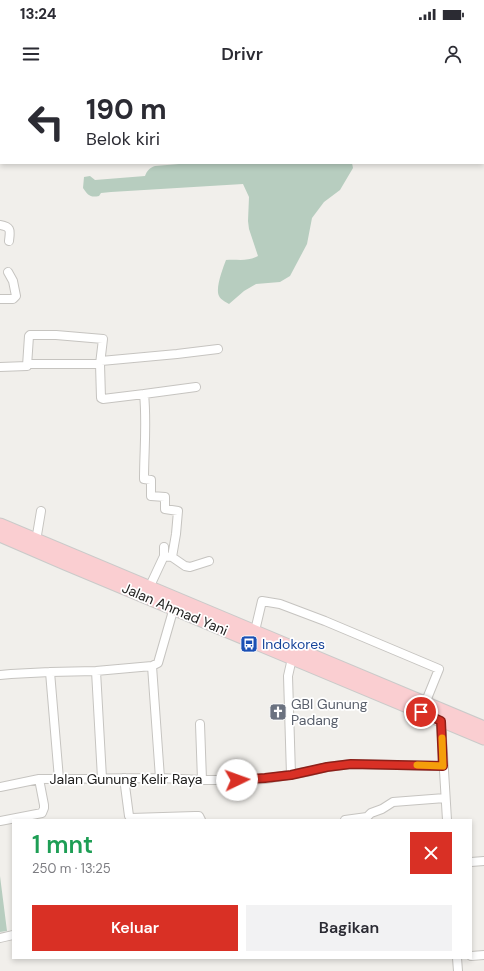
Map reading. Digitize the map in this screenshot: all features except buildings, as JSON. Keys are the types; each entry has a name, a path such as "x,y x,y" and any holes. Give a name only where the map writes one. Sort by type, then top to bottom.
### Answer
{"main road":[{"name":"Jalan Ahmad Yani","path":"0,525 149,588 175,604"},
{"name":"Jalan Ahmad Yani","path":"0,535 64,563 175,604 423,708 484,728"},
{"name":"Jalan Ahmad Yani","path":"423,708 441,721 484,738"}],"street":[{"path":"0,225 7,226 9,229 9,240"},
{"path":"0,299 12,299 16,296 14,285 8,272"},
{"path":"27,364 29,335 102,338 104,340 100,362 102,399 196,387"},
{"path":"0,367 27,366 27,364 100,362 218,349"},
{"path":"144,394 144,479 151,480 151,496 165,497 165,509 178,511 176,534 168,557 149,588"},
{"path":"36,541 41,511"},
{"path":"164,547 168,557 185,566 190,567 209,561"},
{"path":"246,634 258,614 262,601 280,604 350,631 439,669 423,708"},
{"path":"0,676 11,674 96,671 152,666 158,663 175,604"},
{"path":"291,775 288,676 293,654"},
{"path":"152,666 160,778"},
{"path":"96,671 102,778"},
{"path":"50,672 59,779"},
{"path":"441,721 447,819"},
{"path":"200,724 202,780"},
{"name":"Jalan Gunung Kelir Raya","path":"0,787 44,779 160,778 235,780 291,775 327,767 351,764 443,766"},
{"path":"124,778 129,816 131,818 199,816 200,819"},
{"path":"17,819 42,816 44,805 44,779"},
{"path":"352,819 367,817 371,813 382,809 393,802 445,798"},
{"path":"0,821 12,820"},
{"path":"472,862 484,861"},
{"path":"0,938 12,935"},
{"path":"472,956 484,955"},
{"path":"457,959 458,971"}],"green space":[{"path":"179,164 352,164 353,168 340,190 324,202 312,218 307,244 290,276 280,282 256,284 244,291 229,304 221,299 218,292 220,278 226,260 246,260 258,256 249,229 249,197 243,184 111,192 101,193 96,197 90,195 83,188 84,177 90,176 95,180 145,176 148,170 155,166"},
{"path":"0,876 7,931 0,932"}],"slow traffic":[{"path":"417,765 443,766 442,738"}],"place":[{"name":"Indokores","path":"249,644"},
{"name":"GBI Gunung Padang","path":"278,712"}],"route":[{"path":"237,780 291,775 327,767 351,764 443,766 441,721 421,712"}]}
